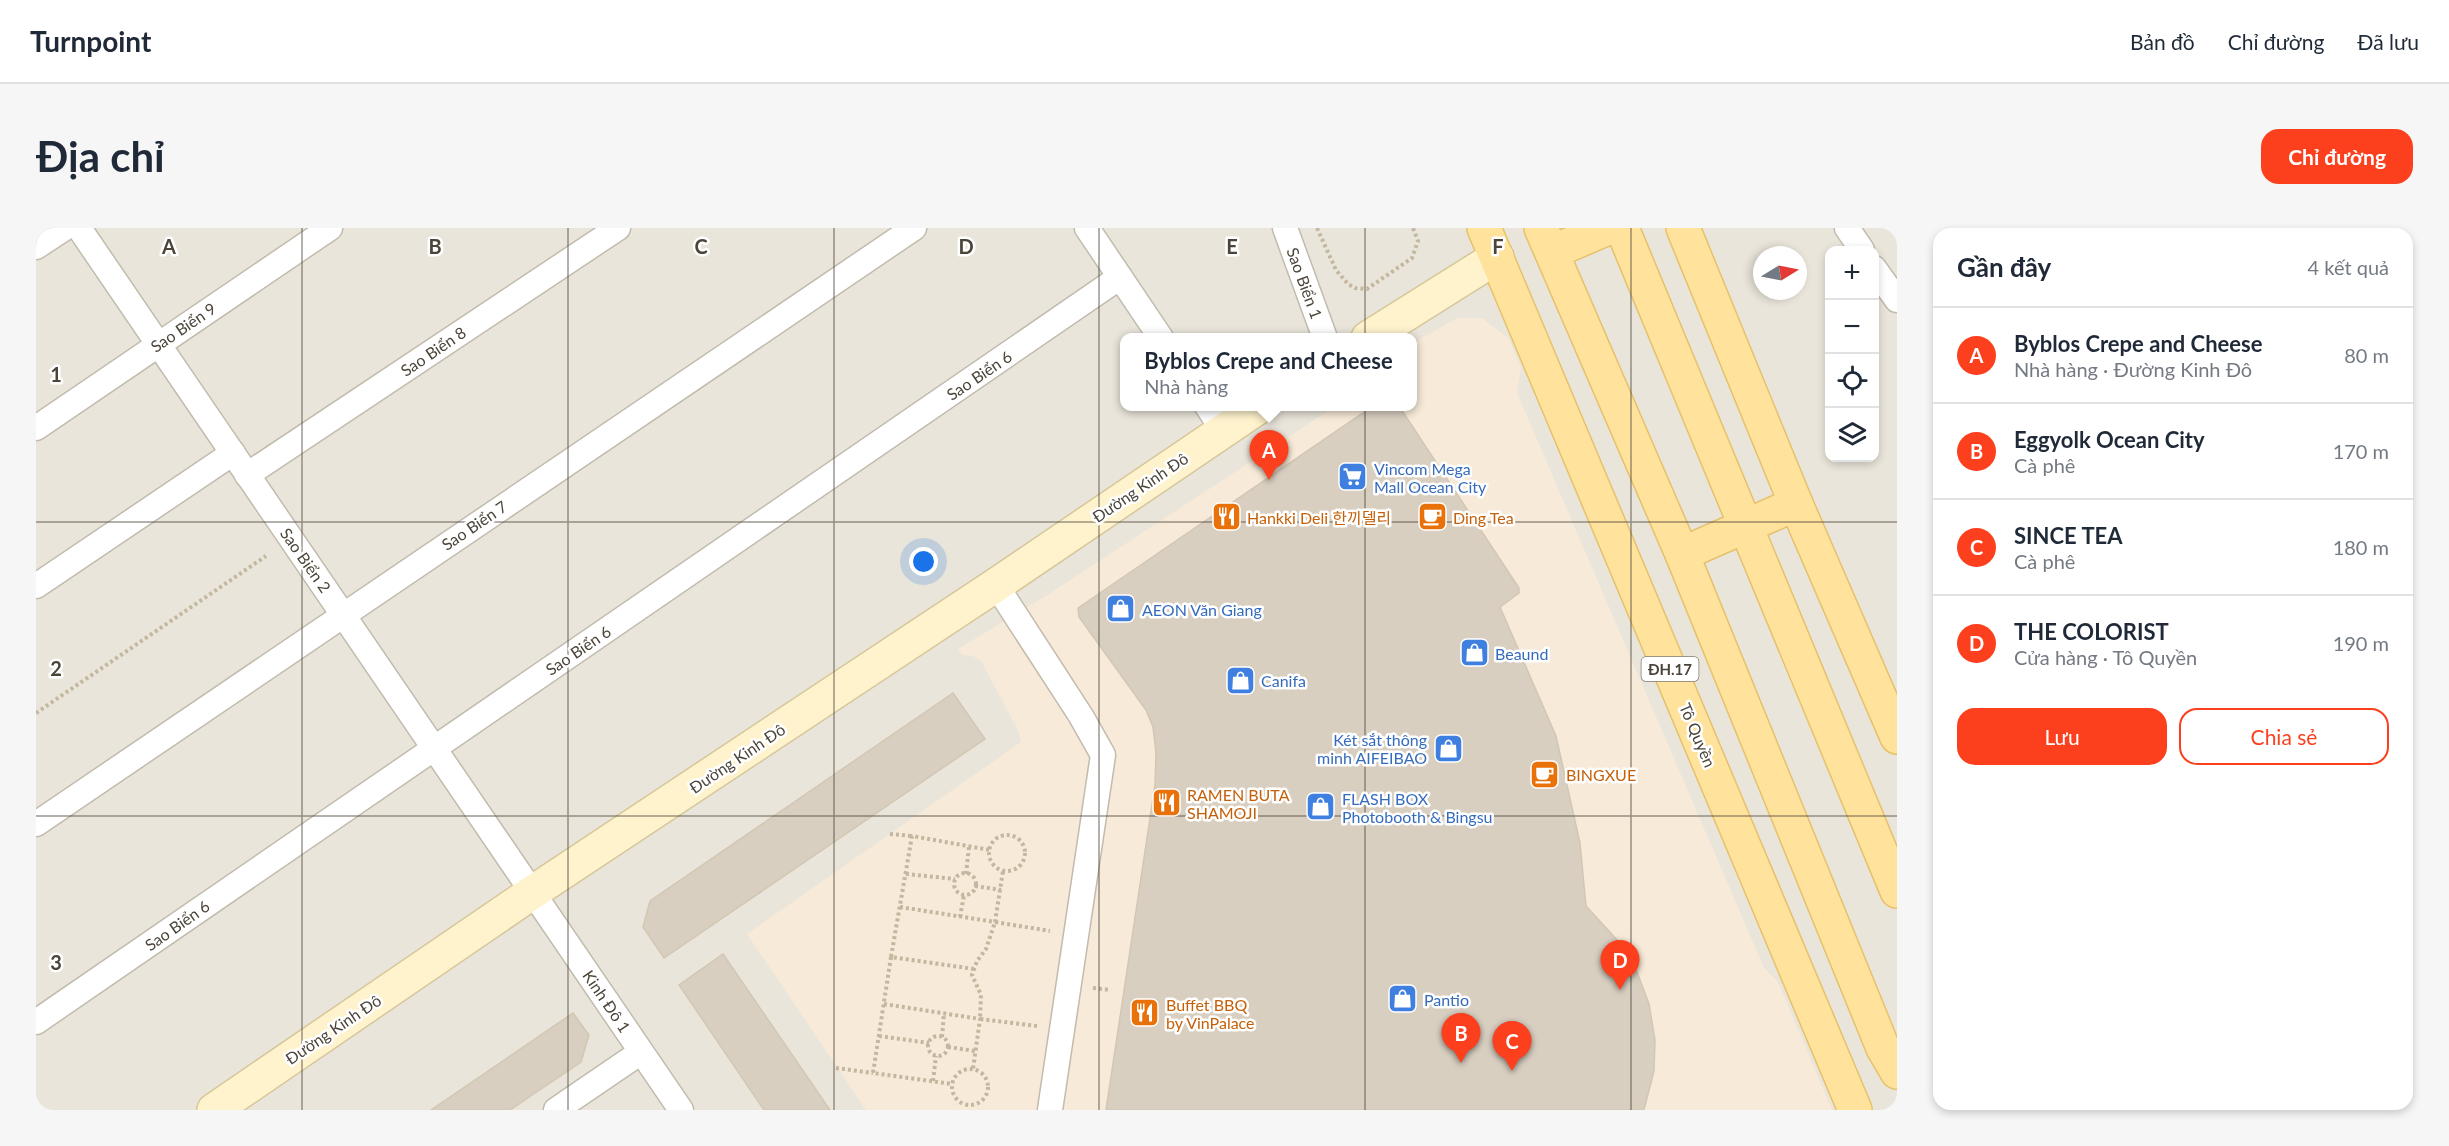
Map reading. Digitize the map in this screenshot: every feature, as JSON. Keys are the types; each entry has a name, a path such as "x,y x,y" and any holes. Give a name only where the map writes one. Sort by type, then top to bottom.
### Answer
{"main road":[{"path":"1546,240 1608,228"},
{"path":"1622,228 1897,891"},
{"path":"1683,228 1796,504 1897,737"},
{"name":"ĐH.17","path":"1546,240 1682,554 1883,1048 1897,1072"},
{"name":"Tô Quyền","path":"1491,243 1855,1110"},
{"path":"1682,554 1796,504"}],"street":[{"path":"36,247 65,228"},
{"name":"Sao Biển 2","path":"78,228 533,892"},
{"name":"Sao Biển 9","path":"36,428 330,228"},
{"name":"Sao Biển 8","path":"248,475 618,228"},
{"name":"Sao Biển 7","path":"36,824 343,613 914,228"},
{"path":"1087,228 1158,333"},
{"name":"Sao Biển 1","path":"1285,228 1323,333"},
{"path":"1847,228 1860,246"},
{"path":"1383,333 1491,243"},
{"path":"1879,274 1897,300"},
{"name":"Sao Biển 6","path":"36,1022 1120,278"},
{"name":"Đường Kinh Đô","path":"214,1110 533,892 996,585 1215,418 1241,411"},
{"path":"36,586 233,453"},
{"path":"996,585 1081,716 1103,755 1050,1110"},
{"name":"Kinh Đô 1","path":"533,892 681,1110"},
{"path":"556,1110 641,1052"}],"path":[{"path":"1317,228 1342,278 1355,288 1366,289 1412,258 1418,240 1413,228"},
{"path":"36,713 266,556"},
{"path":"890,834 990,850"},
{"path":"873,1073 912,836"},
{"path":"1013,836 1022,844 1025,855 1020,866 1003,871 993,866 990,850 992,844 1001,837 1013,836"},
{"path":"966,874 969,846"},
{"path":"973,1069 981,994 972,975 986,949 995,922 1003,871"},
{"path":"906,874 955,879"},
{"path":"960,874 973,877 975,886 970,894 964,895 956,889 955,879 960,874"},
{"path":"975,886 1000,890"},
{"path":"960,917 964,895"},
{"path":"900,907 1076,935"},
{"path":"891,957 974,969"},
{"path":"884,1004 1062,1029"},
{"path":"944,1013 942,1037 948,1047 975,1052"},
{"path":"879,1036 929,1043"},
{"path":"929,1043 933,1038 942,1037"},
{"path":"929,1043 931,1052 936,1056"},
{"path":"936,1056 945,1053 948,1047"},
{"path":"933,1082 936,1056"},
{"path":"836,1068 952,1084"},
{"path":"973,1069 984,1075 989,1086 981,1102 970,1106 958,1101 952,1084 962,1071 973,1069"}],"shaded area":[{"path":"36,228 1897,228 1897,1110 36,1110"},
{"path":"1457,318 1482,318 1509,339 1521,368 1517,393 1764,968 1778,982 1832,1110 866,1110 747,934 1021,742 1019,732 981,661 973,656 963,655 958,649 1049,594 1328,411 1417,411 1417,341"}],"building":[{"path":"1366,411 1402,411 1519,588 1519,593 1500,607 1556,736 1580,843 1586,906 1618,941 1637,972 1649,1004 1655,1040 1654,1071 1644,1110 1106,1110 1155,785 1156,753 1153,727 1146,710 1079,617 1078,608"},
{"path":"953,693 985,739 664,958 643,927 650,901"},
{"path":"723,954 830,1110 764,1110 679,985"},
{"path":"573,1013 589,1035 581,1062 510,1110 431,1110"}],"place":[{"name":"Vincom Mega Mall Ocean City","path":"1353,477"},
{"name":"Byblos Crepe and Cheese","path":"1269,480"},
{"name":"Hankki Deli 한끼델리","path":"1226,517"},
{"name":"Ding Tea","path":"1432,517"},
{"name":"AEON Văn Giang","path":"1121,609"},
{"name":"Beaund","path":"1474,653"},
{"name":"Canifa","path":"1240,680"},
{"name":"Két sắt thông minh AIFEIBAO","path":"1448,748"},
{"name":"BINGXUE","path":"1545,774"},
{"name":"RAMEN BUTA SHAMOJI","path":"1166,803"},
{"name":"FLASH BOX Photobooth & Bingsu","path":"1321,807"},
{"name":"THE COLORIST","path":"1620,990"},
{"name":"Pantio","path":"1403,999"},
{"name":"Buffet BBQ by VinPalace","path":"1145,1013"},
{"name":"Eggyolk Ocean City","path":"1461,1063"},
{"name":"SINCE TEA","path":"1512,1071"}]}
